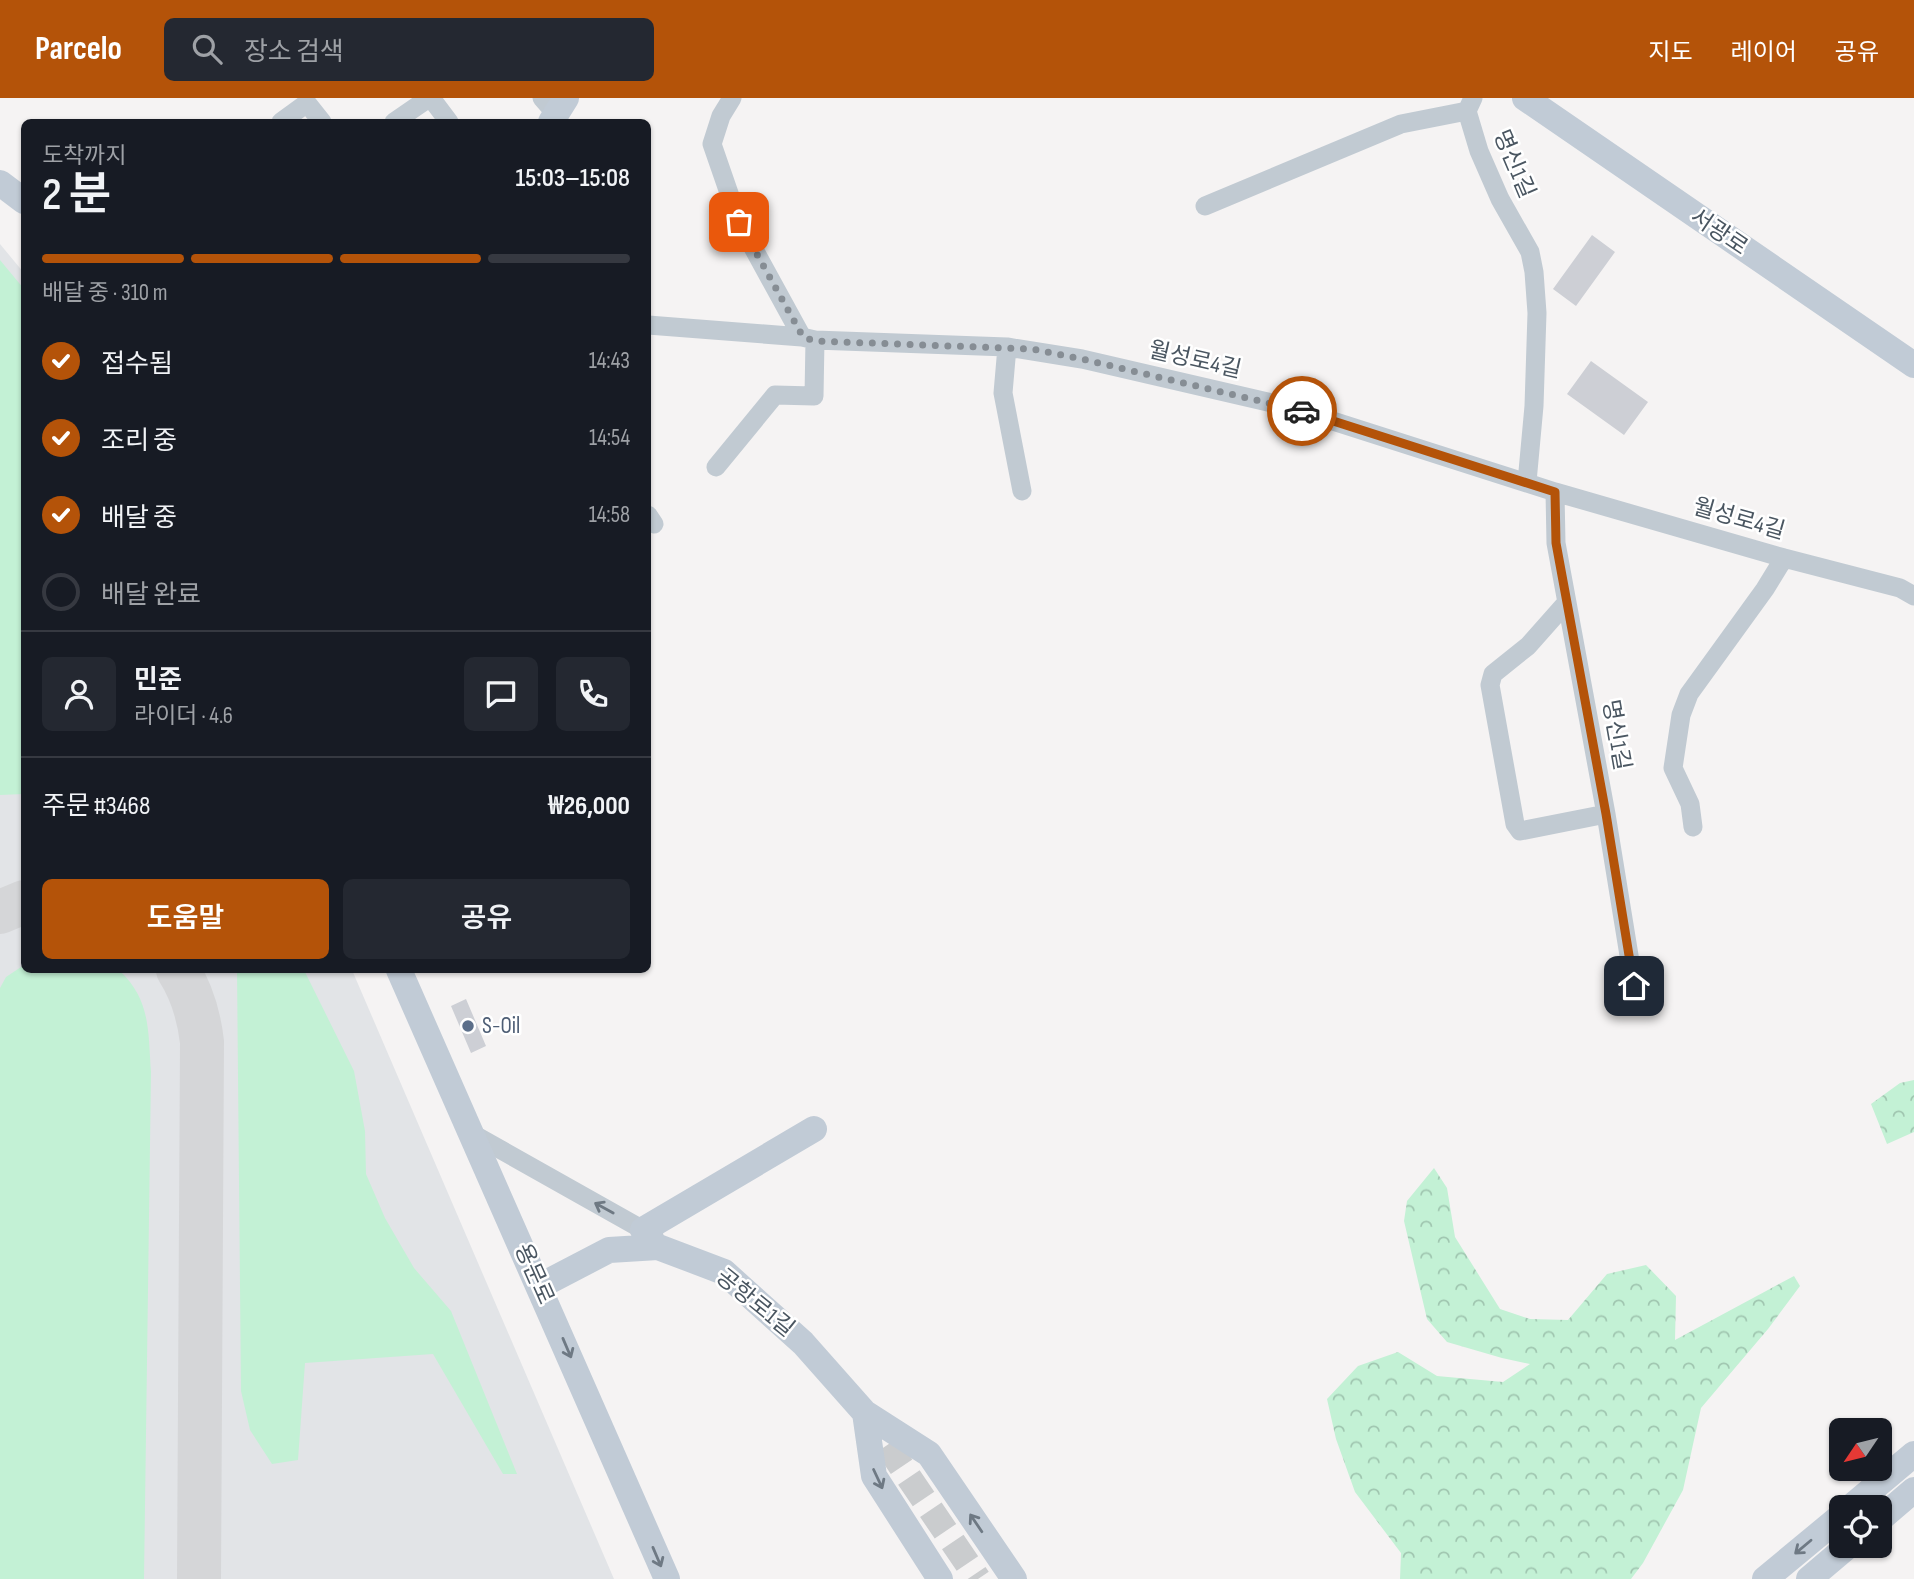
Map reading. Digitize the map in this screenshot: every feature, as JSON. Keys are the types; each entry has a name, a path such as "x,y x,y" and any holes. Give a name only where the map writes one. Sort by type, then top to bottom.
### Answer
{"street":[{"path":"398,119 430,98 447,119"},
{"path":"716,467 775,395 814,396 809,339 739,222 712,144 732,98"},
{"name":"서광로","path":"1525,98 1914,365"},
{"path":"285,119 307,103 320,119"},
{"path":"1205,206 1401,124 1470,105"},
{"name":"명신1길","path":"1470,105 1479,151 1500,199 1530,252 1534,272 1537,313 1532,447 1527,482"},
{"path":"0,183 21,199"},
{"name":"월성로4길","path":"651,325 809,339 1007,347 1082,359 1289,407 1555,492 1784,558 1900,588 1914,596"},
{"path":"1007,347 1003,393 1022,491"},
{"name":"명신1길","path":"1555,492 1556,543 1606,814 1634,986"},
{"path":"1693,827 1690,804 1673,768 1681,715 1689,694 1765,589 1784,558"},
{"path":"1567,602 1528,646 1493,674 1490,685 1515,824 1520,831 1606,814"},
{"name":"용문로","path":"400,973 667,1579"},
{"path":"643,1230 814,1129"},
{"path":"471,1133 706,1266"},
{"name":"공항로1길","path":"540,1286 609,1251 658,1247 724,1272 803,1343 865,1413 929,1454 1014,1579"},
{"path":"865,1413 874,1476 940,1579"},
{"path":"1866,1495 1914,1454"},
{"path":"1892,1509 1914,1490"},
{"path":"1765,1579 1829,1526"},
{"path":"1809,1579 1834,1558"}],"shaded area":[{"path":"0,244 21,269 21,973 353,973 614,1579 0,1579"}],"green space":[{"path":"0,260 21,285 21,794 0,795"},
{"path":"21,967 21,973 122,973 137,993 146,1017 151,1072 144,1579 0,1579 0,988 6,977"},
{"path":"237,973 305,973 354,1071 365,1131 366,1174 385,1218 414,1268 451,1311 517,1474 503,1474 433,1354 305,1363 298,1460 272,1464 250,1430 241,1391"},
{"path":"1914,1080 1914,1132 1887,1144 1871,1104 1900,1083"},
{"path":"1434,1168 1447,1188 1455,1237 1500,1309 1530,1319 1568,1320 1607,1274 1646,1265 1676,1296 1675,1340 1794,1276 1800,1286 1768,1329 1701,1408 1683,1490 1643,1563 1631,1579 1400,1579 1401,1553 1355,1492 1336,1439 1327,1399 1358,1366 1398,1352 1437,1376 1503,1382 1530,1364 1447,1342 1427,1319 1404,1221 1407,1201"}],"building":[{"path":"1592,235 1615,252 1576,306 1553,289"},
{"path":"1591,361 1648,402 1624,435 1567,394"},
{"name":"S-Oil","path":"466,999 486,1046 471,1053 451,1006"}],"taxiway":[{"path":"0,912 21,903"},
{"path":"180,973 194,1004 202,1042 199,1579"}],"tunnel":[{"path":"865,1413 978,1579"}],"way so far":[{"path":"739,222 803,337 815,341 1032,349 1302,411"}],"place":[{"name":"S-Oil","path":"468,1026"}],"route":[{"path":"1302,411 1555,492 1556,543 1606,814 1634,986"}]}
